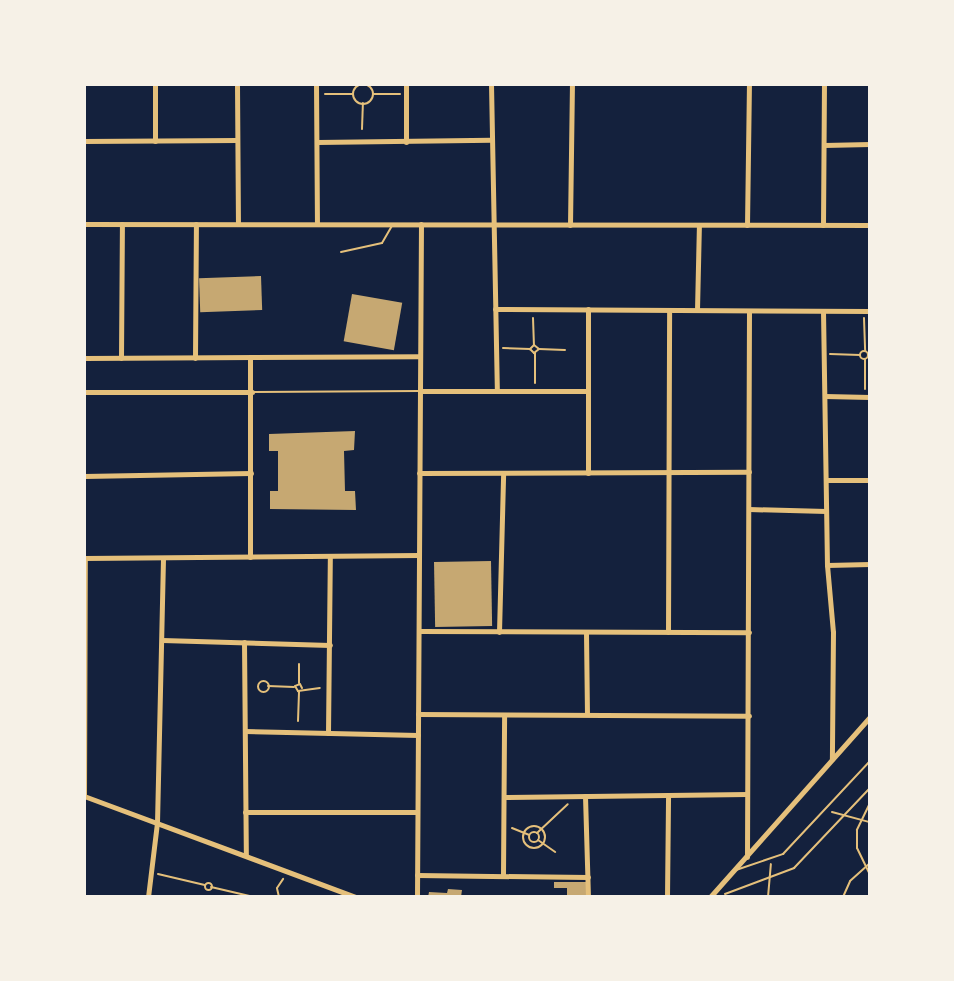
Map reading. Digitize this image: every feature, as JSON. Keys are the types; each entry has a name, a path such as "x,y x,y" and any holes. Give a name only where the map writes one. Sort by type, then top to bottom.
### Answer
{"street":[{"path":"155,84 155,141"},
{"path":"237,84 238,224"},
{"path":"315,84 317,224"},
{"path":"406,84 406,142"},
{"path":"491,84 497,391"},
{"path":"570,225 572,84"},
{"path":"747,225 749,84"},
{"path":"823,225 825,84"},
{"path":"84,141 237,140"},
{"path":"317,142 491,141"},
{"path":"824,145 870,144"},
{"path":"84,224 870,225"},
{"path":"122,224 122,358"},
{"path":"195,358 196,224"},
{"path":"417,897 421,224"},
{"path":"698,310 699,225"},
{"path":"495,309 867,311"},
{"path":"588,309 588,472"},
{"path":"668,632 669,310"},
{"path":"747,856 749,311"},
{"path":"823,311 827,565 832,632 831,759"},
{"path":"84,358 420,356"},
{"path":"250,357 252,392 250,557"},
{"path":"420,391 588,391"},
{"path":"84,392 252,392"},
{"path":"825,396 867,397"},
{"path":"419,473 749,472"},
{"path":"84,476 251,473"},
{"path":"499,632 503,474"},
{"path":"826,480 870,480"},
{"path":"749,509 826,511"},
{"path":"356,897 84,796 84,558 419,555"},
{"path":"328,733 330,556"},
{"path":"148,897 153,873 157,823 164,558"},
{"path":"827,565 870,564"},
{"path":"418,631 749,632"},
{"path":"586,633 587,714"},
{"path":"162,640 330,645"},
{"path":"244,642 246,855"},
{"path":"418,714 749,716"},
{"path":"503,875 504,716"},
{"path":"710,897 870,717"},
{"path":"245,731 418,735"},
{"path":"505,797 747,794"},
{"path":"585,796 588,897"},
{"path":"668,796 668,897"},
{"path":"245,812 417,812"},
{"path":"417,875 588,877"}],"lane":[{"path":"341,252 382,243 387,239 392,225"},
{"path":"252,392 420,391"},
{"path":"733,871 772,859 798,841 870,761"}],"path":[{"path":"354,85 362,85 373,86 372,103 353,102 354,85"},
{"path":"325,94 353,94"},
{"path":"372,94 406,94"},
{"path":"362,129 363,103"},
{"path":"530,350 534,345 532,308"},
{"path":"867,311 865,351 868,355 865,359 867,397"},
{"path":"534,345 539,349 565,350"},
{"path":"496,348 530,350 535,353"},
{"path":"535,391 535,353 539,349"},
{"path":"860,355 865,351"},
{"path":"824,353 860,355 865,359"},
{"path":"294,687 298,683 299,664"},
{"path":"298,683 302,687 329,688"},
{"path":"268,686 294,687 299,691"},
{"path":"298,721 299,691 302,687"},
{"path":"720,897 768,880 802,862 870,788"},
{"path":"508,826 529,835 537,833 576,796"},
{"path":"870,803 860,819 857,848 863,867 870,875"},
{"path":"826,811 870,822"},
{"path":"524,833 533,826 542,829"},
{"path":"542,829 543,843"},
{"path":"524,833 529,847 543,843"},
{"path":"537,833 538,840"},
{"path":"529,835 531,842 538,840 555,852"},
{"path":"768,897 772,859"},
{"path":"843,897 863,867 870,863"},
{"path":"279,897 277,888 287,871"},
{"path":"153,873 205,885 209,883 211,886 254,897"}],"building":[{"path":"261,276 262,310 200,312 199,278"},
{"path":"352,294 402,303 394,350 344,341"},
{"path":"355,431 354,450 344,451 345,491 355,491 356,510 270,509 270,491 278,491 278,451 269,451 269,434"},
{"path":"491,561 492,626 435,627 434,562"},
{"path":"554,882 588,882 588,897 567,897 567,888 554,888"},
{"path":"448,889 462,890 461,897 428,897 429,892 447,893"}]}
